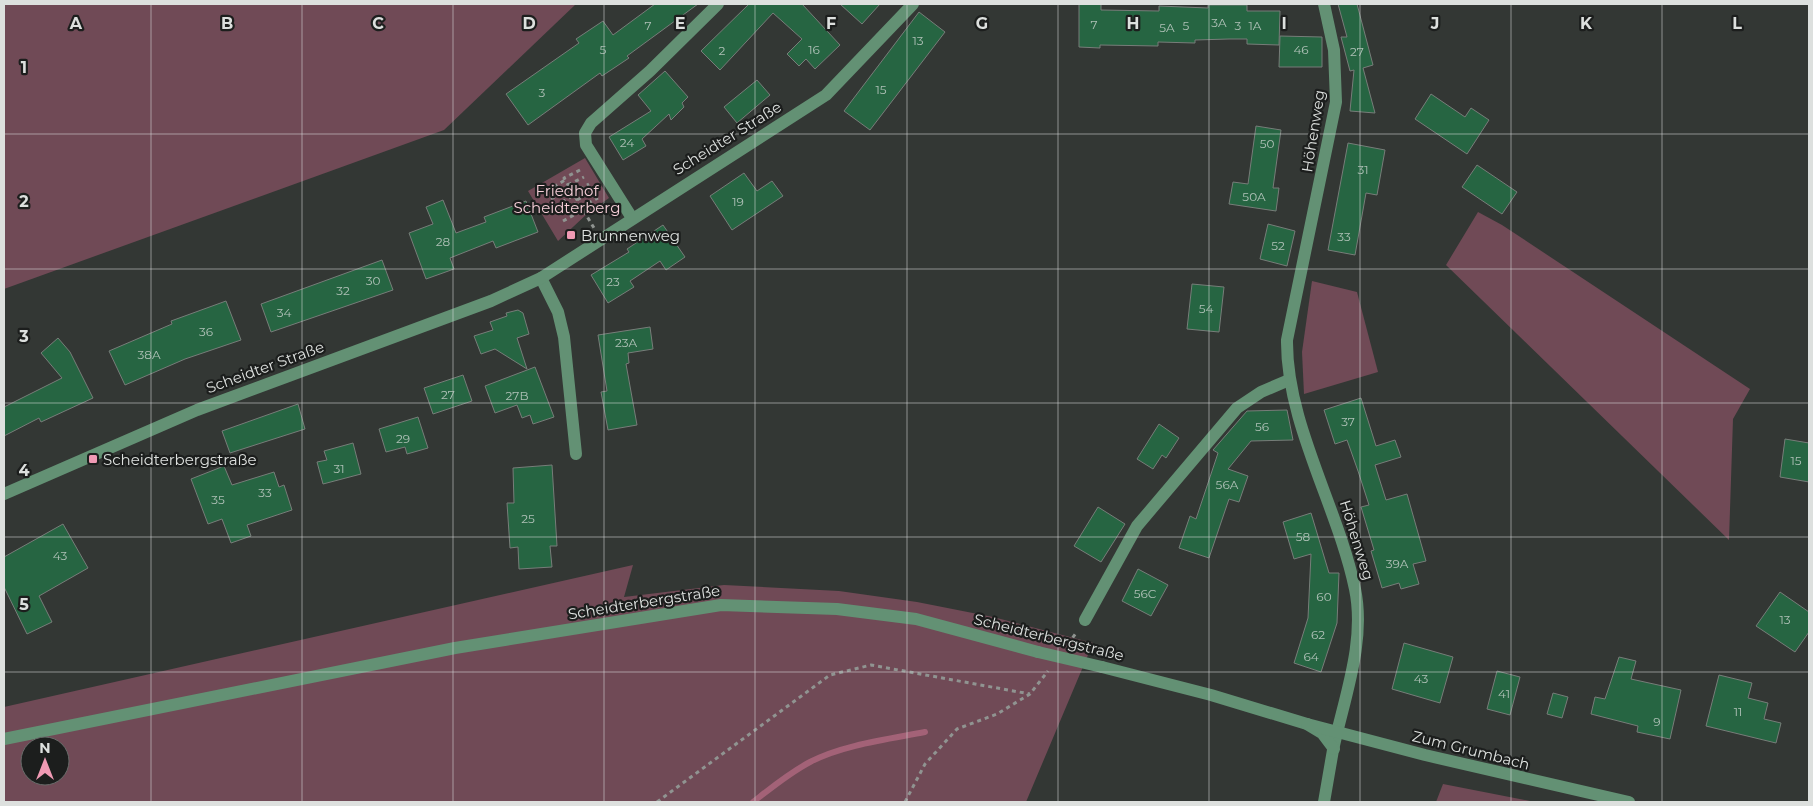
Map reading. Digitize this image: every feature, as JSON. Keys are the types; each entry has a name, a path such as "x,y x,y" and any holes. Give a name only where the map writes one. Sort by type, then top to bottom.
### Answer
{"street":[{"path":"632,218 586,145 585,133 591,123 650,71 718,4"},
{"name":"Scheidter Straße","path":"4,494 196,410 491,301 541,278 826,95 913,4"},
{"name":"Höhenweg","path":"1324,4 1334,50 1336,102 1288,340 1289,380 1355,590 1357,619 1355,646 1324,802"},
{"path":"541,278 558,312 564,337 576,454"},
{"path":"1085,620 1137,526 1237,408 1261,392 1289,380"},
{"name":"Scheidterbergstraße","path":"4,740 455,648 721,605 837,609 916,619 1038,652 1211,695 1307,724 1322,733 1334,749"},
{"name":"Zum Grumbach","path":"1307,724 1536,782 1629,802"}],"path":[{"path":"547,191 565,180 564,178 580,170"},
{"path":"551,199 584,177"},
{"path":"565,180 586,216"},
{"path":"555,206 589,184"},
{"path":"559,214 594,191"},
{"path":"563,221 598,198"},
{"path":"1063,650 1085,620"},
{"path":"657,802 830,675 871,665 1030,694"},
{"path":"905,802 925,764 957,729 996,714 1030,694 1052,665"}],"green space":[{"path":"4,4 576,4 444,130 4,289"},
{"name":"Friedhof Scheidterberg","path":"585,158 609,198 589,212 558,241 528,191"},
{"path":"1478,212 1502,225 1750,389 1733,419 1729,540 1446,265"},
{"path":"1312,281 1357,292 1378,372 1304,394 1302,352"},
{"path":"633,565 624,597 724,585 839,591 917,602 993,617 1093,643 1026,802 4,802 4,707"},
{"path":"1443,784 1535,802 1436,802"}],"building":[{"path":"655,4 698,4 627,56 629,58 602,76 600,73 528,125 506,94 579,43 576,39 603,21 613,35"},
{"path":"749,4 802,4 840,45 815,69 806,59 799,66 787,54 802,39 773,13 720,70 701,51"},
{"path":"840,4 880,4 862,24"},
{"path":"1079,4 1101,4 1101,10 1159,11 1159,6 1208,8 1208,5 1247,5 1247,11 1280,11 1279,45 1247,44 1247,39 1229,39 1195,40 1195,43 1158,42 1158,46 1100,45 1100,48 1079,47"},
{"path":"1338,4 1357,4 1373,65 1363,68 1375,113 1350,111 1354,70 1350,71 1341,37 1347,37"},
{"path":"919,12 945,32 870,130 844,111"},
{"path":"1280,36 1322,37 1322,67 1279,67"},
{"path":"665,71 688,97 682,103 684,107 671,120 669,114 642,139 646,146 623,160 609,137 651,111 638,95"},
{"path":"757,80 770,95 737,123 724,107"},
{"path":"1431,94 1465,117 1471,108 1489,120 1467,154 1415,119"},
{"path":"1256,126 1281,130 1273,188 1279,188 1276,211 1229,204 1233,182 1248,184"},
{"path":"1348,143 1385,150 1377,195 1366,193 1355,255 1328,250"},
{"path":"1477,165 1517,192 1502,214 1462,187"},
{"path":"744,173 757,191 772,181 783,196 732,230 710,196"},
{"path":"443,200 456,233 486,222 484,217 526,201 538,232 496,248 493,241 450,258 454,269 426,279 409,233 433,224 426,207"},
{"path":"1268,224 1295,231 1287,266 1260,259"},
{"path":"663,225 685,257 666,270 660,261 630,281 634,287 608,303 591,275 629,252 627,249"},
{"path":"382,260 393,290 271,332 261,304"},
{"path":"1192,284 1224,287 1219,332 1187,329"},
{"path":"226,301 241,340 185,359 125,385 109,351 172,324 171,321"},
{"path":"518,310 523,313 529,334 517,338 527,369 495,349 481,354 474,336 493,330 490,322 507,316 506,313"},
{"path":"650,327 653,349 628,353 629,363 626,364 637,425 608,430 601,392 607,391 598,335"},
{"path":"58,338 70,352 93,398 41,422 39,418 4,436 4,407 62,378 41,353"},
{"path":"535,367 554,417 533,424 530,415 522,418 517,405 495,413 485,386"},
{"path":"463,375 472,401 433,414 424,388"},
{"path":"1361,398 1376,446 1395,440 1401,457 1375,465 1386,500 1407,494 1426,561 1413,564 1419,584 1401,589 1399,583 1382,588 1371,551 1374,550 1361,507 1369,505 1358,471 1347,440 1335,444 1324,410"},
{"path":"298,404 305,429 230,453 222,431"},
{"path":"1287,410 1293,440 1251,441 1228,469 1248,476 1239,502 1229,499 1209,558 1179,548 1190,516 1196,519 1218,453 1213,450 1247,411"},
{"path":"418,417 428,448 407,454 405,447 386,452 379,429"},
{"path":"1159,424 1179,438 1166,458 1162,455 1153,469 1137,459"},
{"path":"1785,439 1809,443 1809,482 1780,477"},
{"path":"353,443 361,474 323,484 317,462 327,460 324,451"},
{"path":"552,465 557,546 550,546 552,567 519,569 518,547 510,548 507,503 514,503 513,468"},
{"path":"224,466 232,485 274,472 279,487 284,485 292,510 247,525 251,536 231,543 222,519 208,524 191,479"},
{"path":"1098,507 1125,524 1101,562 1074,546"},
{"path":"1311,513 1329,573 1339,573 1337,623 1321,672 1294,663 1308,618 1311,554 1294,559 1283,522"},
{"path":"63,524 88,568 39,596 52,622 27,634 4,587 4,557"},
{"path":"1138,569 1168,585 1151,616 1122,601"},
{"path":"1780,592 1809,612 1809,632 1795,652 1756,626"},
{"path":"1404,643 1453,657 1440,703 1392,689"},
{"path":"1619,657 1636,661 1631,679 1681,690 1670,739 1637,732 1638,726 1591,714 1595,697 1605,699"},
{"path":"1497,671 1520,677 1510,715 1487,709"},
{"path":"1719,675 1752,683 1748,698 1768,703 1764,719 1781,723 1776,743 1706,726"},
{"path":"1553,693 1568,697 1562,718 1547,714"}],"waterway":[{"path":"753,802 795,771 823,756 866,743 925,732"}],"place":[{"name":"Brunnenweg","path":"571,235"},
{"name":"Scheidterbergstraße","path":"93,459"}]}
